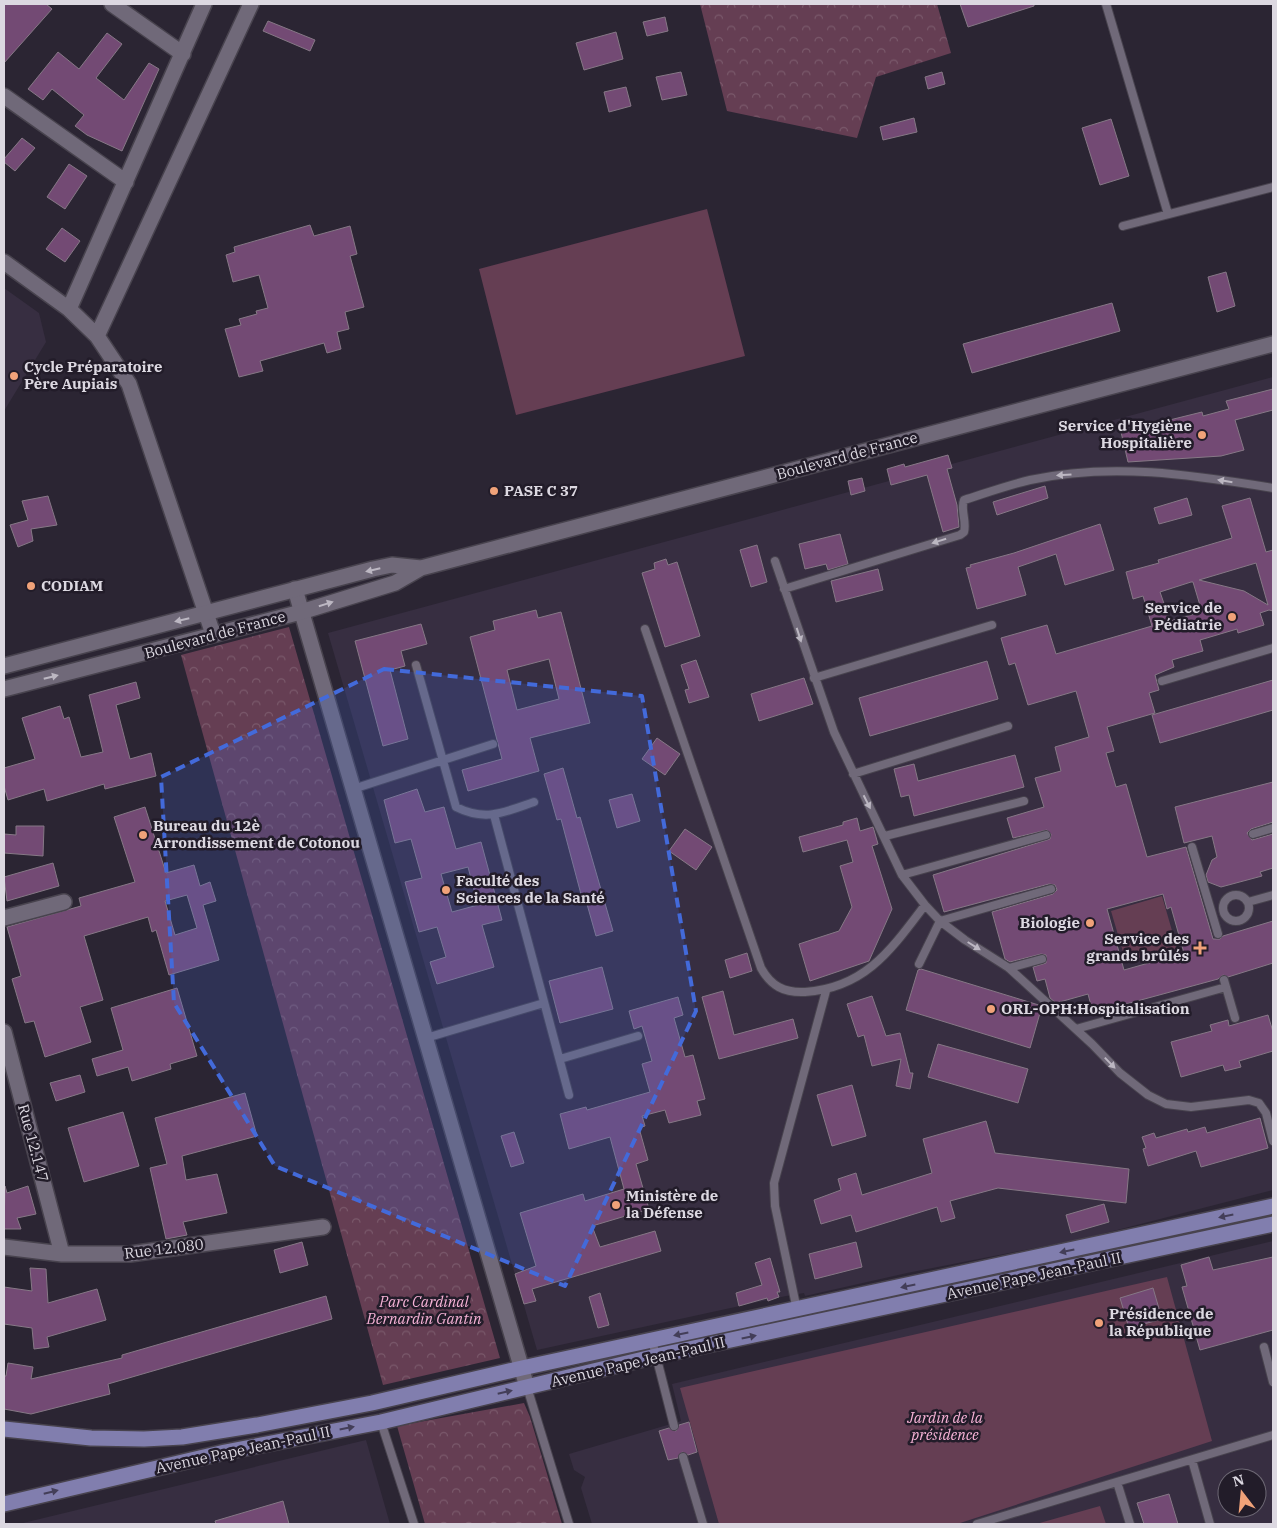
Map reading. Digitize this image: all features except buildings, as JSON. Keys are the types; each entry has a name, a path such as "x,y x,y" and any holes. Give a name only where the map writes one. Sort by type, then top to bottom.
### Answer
{"main road":[{"name":"Avenue Pape Jean-Paul II","path":"4,1429 91,1438 182,1437 372,1403 522,1368 1273,1206"},
{"name":"Avenue Pape Jean-Paul II","path":"4,1504 225,1452 381,1422 656,1356 1273,1224"}],"street":[{"path":"112,4 184,54"},
{"path":"69,309 184,54 204,4"},
{"path":"97,336 251,4"},
{"path":"4,96 126,182"},
{"path":"4,262 69,309 97,336 128,384 213,634"},
{"name":"Boulevard de France","path":"4,689 302,612 395,583 421,568 1273,344"},
{"name":"Boulevard de France","path":"4,666 392,565 421,568"},
{"path":"295,589 527,1387"},
{"path":"4,918 64,902"},
{"name":"Rue 12.147","path":"4,1032 62,1254"},
{"name":"Rue 12.080","path":"4,1247 62,1254 130,1254 323,1227"}],"lane":[{"path":"1106,4 1168,214"},
{"path":"1123,226 1273,187"},
{"path":"784,589 960,534 964,532 966,525 962,504 964,500 1029,480 1054,476 1130,470 1176,473 1273,488"},
{"path":"775,561 831,724 902,875 925,906 940,921 965,940 1009,968 1076,1029 1120,1073 1148,1095 1166,1104 1190,1107 1249,1100 1259,1103 1266,1113 1273,1141"},
{"path":"814,678 992,626"},
{"path":"645,629 761,968 768,981 781,990 800,992 826,991 868,971 888,953 925,906"},
{"path":"1162,681 1273,648"},
{"path":"416,665 456,807 472,815 494,815 534,802"},
{"path":"854,774 1008,726"},
{"path":"353,789 493,744"},
{"path":"885,836 1024,801"},
{"path":"494,815 570,1095"},
{"path":"1253,834 1273,828"},
{"path":"902,875 1046,835"},
{"path":"1192,847 1218,934"},
{"path":"919,964 940,921 1051,889"},
{"path":"1234,894 1242,896 1248,902 1248,910 1244,917 1237,921 1229,919 1224,913 1223,905 1227,898 1234,894"},
{"path":"1248,902 1273,895"},
{"path":"1212,912 1223,909"},
{"path":"1009,968 1042,958"},
{"path":"1076,1029 1225,983 1235,1018"},
{"path":"797,1310 775,1206 774,1182 826,991"},
{"path":"426,1038 544,1003"},
{"path":"560,1059 638,1036"},
{"path":"652,1340 674,1426"},
{"path":"1264,1347 1273,1382"},
{"path":"527,1387 569,1524"},
{"path":"381,1422 414,1524"},
{"path":"977,1524 1273,1435"},
{"path":"683,1457 703,1524"},
{"path":"1192,1460 1210,1524"},
{"path":"1118,1482 1130,1524"}],"highlighted area":[{"path":"384,669 642,696 696,1011 565,1286 275,1166 174,1003 161,777"}],"shaded area":[{"name":"Cycle Préparatoire Père Aupiais","path":"4,288 39,313 46,342 4,411"},
{"path":"1273,377 1273,1190 1086,1238 907,1273 805,1296 804,1293 786,1296 537,1350 328,633"},
{"name":"Jardin de la présidence","path":"1273,1241 1273,1524 592,1524 581,1488 585,1477 574,1470 569,1454 681,1421 672,1384"},
{"path":"366,1440 390,1524 19,1524"}],"green space":[{"path":"700,4 937,4 951,53 876,77 857,138 727,111"},
{"path":"707,209 745,356 516,415 479,269"},
{"name":"Parc Cardinal Bernardin Gantin","path":"289,627 500,1358 383,1385 181,655"},
{"path":"1162,896 1177,948 1126,962 1111,911"},
{"name":"Jardin de la présidence","path":"1167,1277 1212,1441 957,1524 719,1524 680,1388"},
{"path":"524,1403 530,1417 562,1524 425,1524 397,1426"},
{"path":"1100,1506 1106,1524 1036,1524"}],"place":[{"name":"Cycle Préparatoire Père Aupiais","path":"14,376"},
{"name":"Service d'Hygiène Hospitalière","path":"1202,435"},
{"name":"PASE C 37","path":"494,491"},
{"name":"CODIAM","path":"31,586"},
{"name":"Service de Pédiatrie","path":"1232,617"},
{"name":"Bureau du 12è Arrondissement de Cotonou","path":"143,835"},
{"name":"Faculté des Sciences de la Santé","path":"446,890"},
{"name":"Biologie","path":"1090,923"},
{"name":"Service des grands brûlés","path":"1200,948"},
{"name":"ORL-OPH:Hospitalisation","path":"991,1009"},
{"name":"Ministère de la Défense","path":"616,1205"},
{"name":"Présidence de la République","path":"1099,1323"}]}
